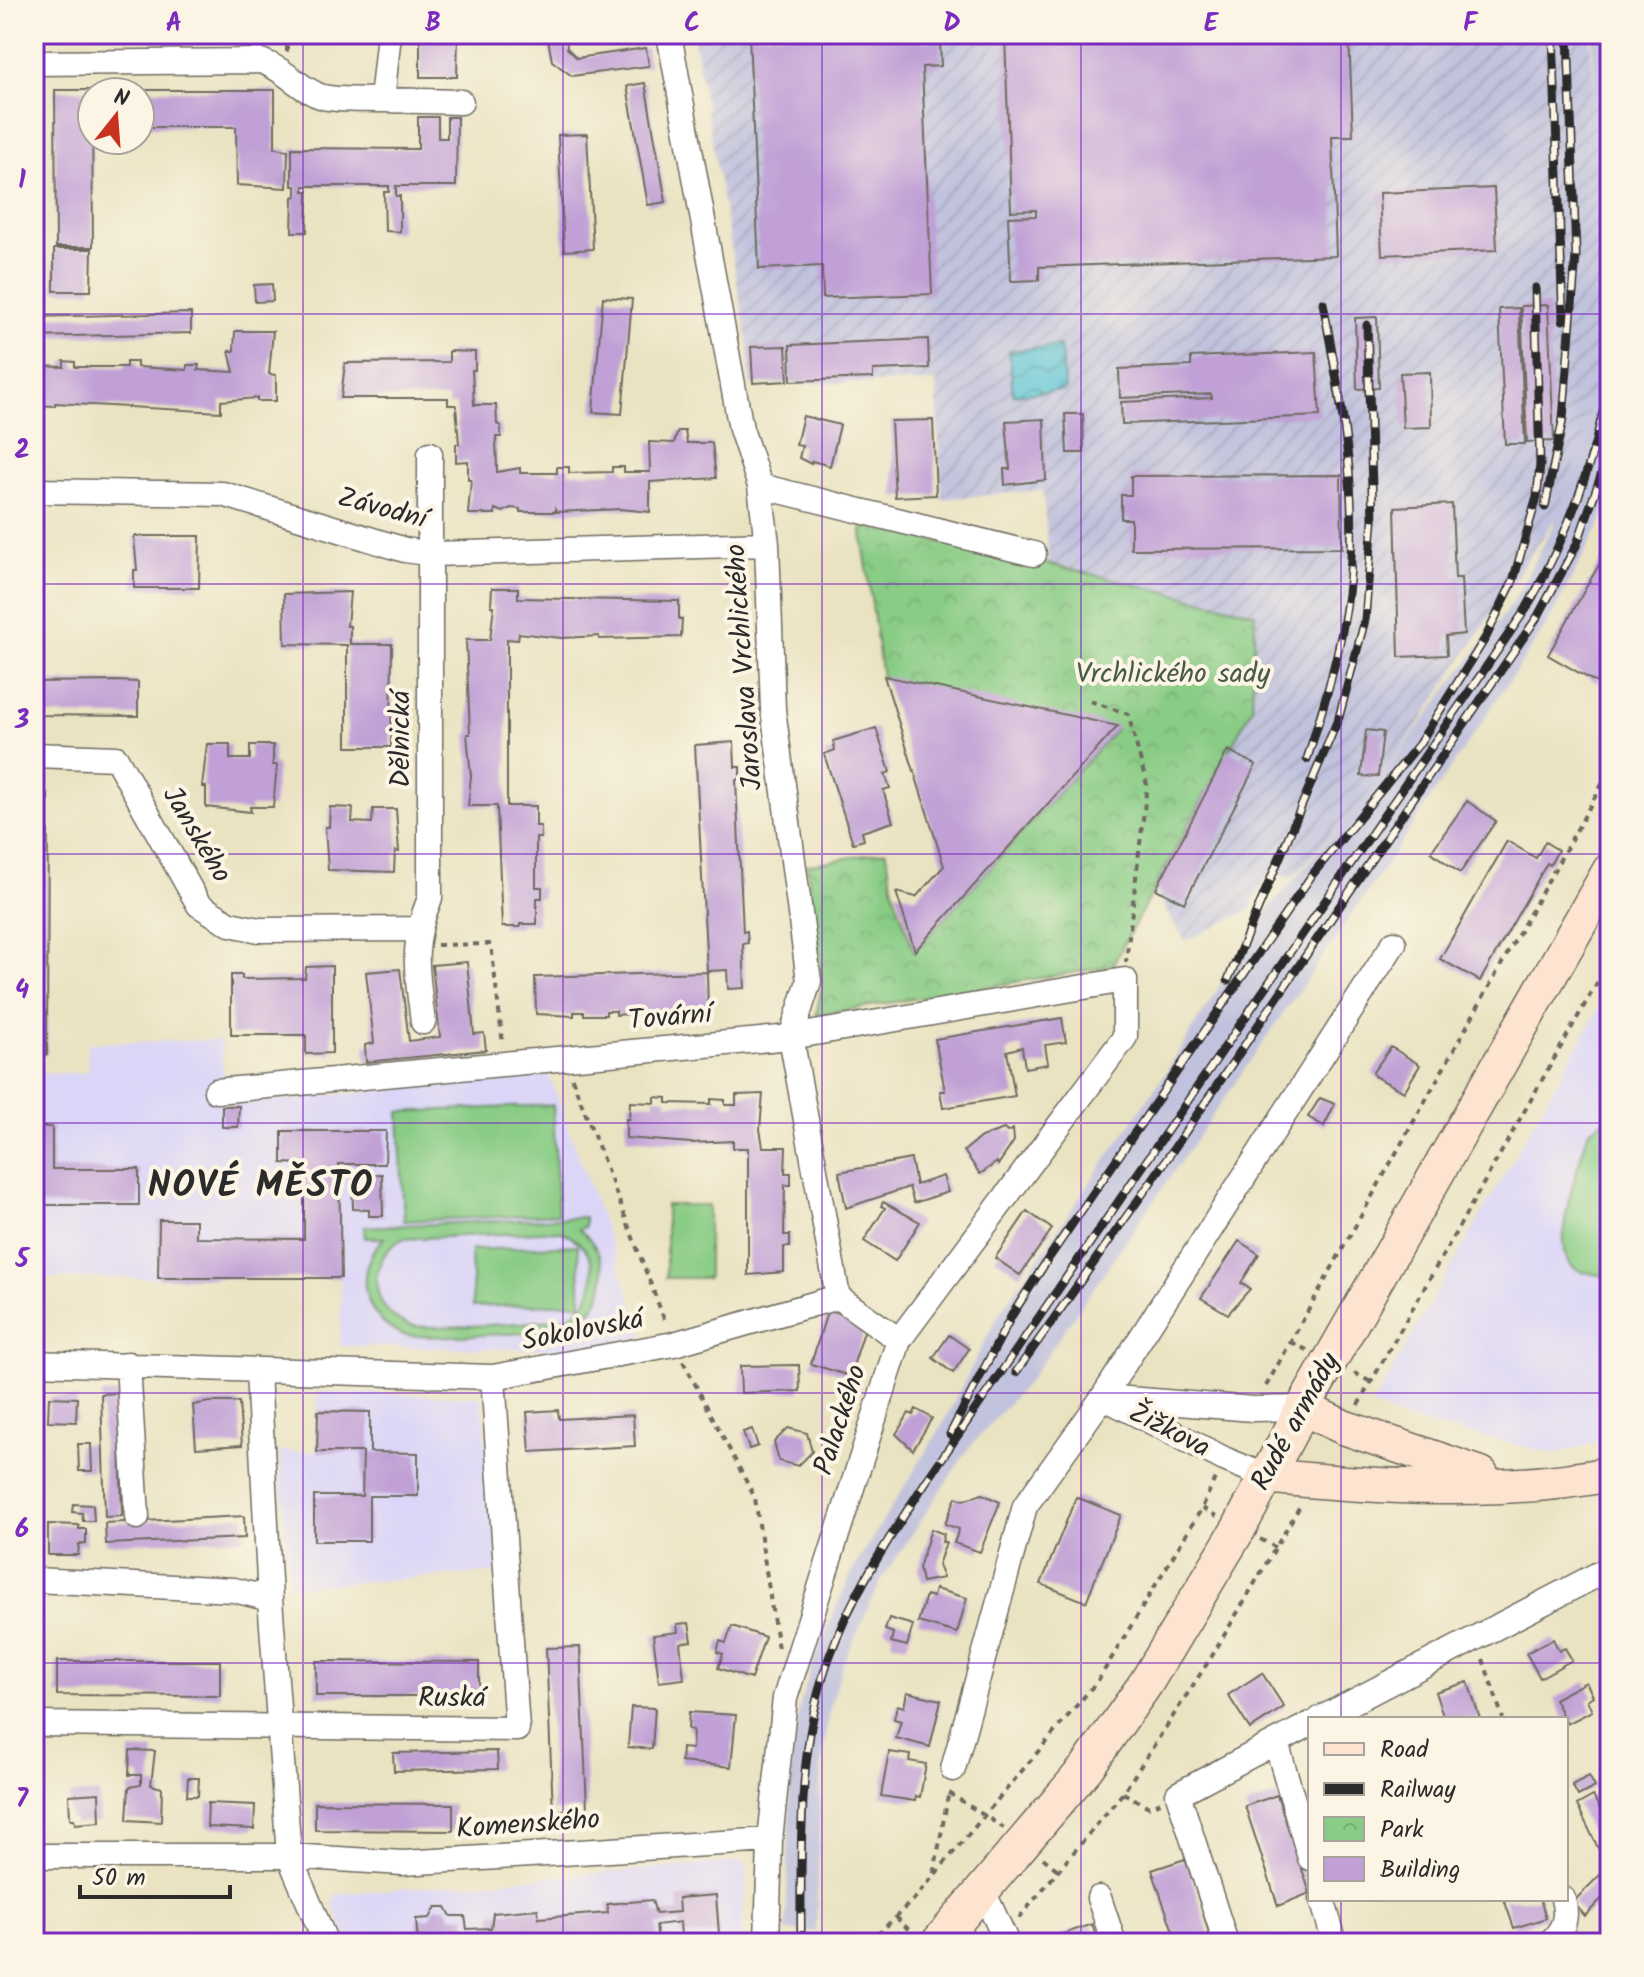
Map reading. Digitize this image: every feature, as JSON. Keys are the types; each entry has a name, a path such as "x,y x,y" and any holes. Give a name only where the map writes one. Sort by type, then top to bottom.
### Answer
{"main road":[{"name":"Rudé armády","path":"938,1943 984,1893 1087,1767 1146,1683 1239,1528 1303,1408 1610,870"},
{"name":"Žižkova","path":"1303,1408 1343,1427 1466,1471 1536,1485"},
{"name":"Žižkova","path":"1265,1476 1413,1484 1536,1485 1610,1474"}],"street":[{"path":"382,100 389,34"},
{"name":"Jaroslava Vrchlického","path":"669,34 741,429 760,486 767,544 773,709 809,981 791,1037 838,1297"},
{"path":"34,63 261,61 283,68 303,87 323,97 461,102"},
{"name":"Dělnická","path":"423,1022 417,937 430,898 433,554 430,454"},
{"path":"760,486 1034,554"},
{"name":"Závodní","path":"34,491 223,494 405,550 433,554 767,544"},
{"name":"Janského","path":"34,755 116,758 199,905 230,924 259,930 417,937"},
{"path":"953,1769 1025,1506 1103,1397 1394,943"},
{"name":"Tovární","path":"216,1091 791,1037 1125,980"},
{"name":"Palackého","path":"767,1943 770,1840 785,1698 899,1340 1125,1037 1125,980"},
{"path":"838,1297 899,1340"},
{"name":"Sokolovská","path":"34,1363 493,1377 674,1344 838,1297"},
{"path":"128,1364 137,1517"},
{"path":"258,1372 270,1599 289,1856 326,1943"},
{"name":"Ruská","path":"34,1724 517,1729 493,1377"},
{"name":"Žižkova","path":"1103,1397 1253,1409 1303,1408"},
{"name":"Žižkova","path":"1103,1397 1224,1459 1265,1476"},
{"path":"1324,1717 1471,1640 1606,1579"},
{"path":"34,1580 234,1590 270,1599"},
{"path":"1226,1943 1178,1794 1308,1725"},
{"path":"1276,1742 1308,1851"},
{"name":"Komenského","path":"34,1856 289,1856 403,1863 770,1840"},
{"path":"984,1893 1007,1943"},
{"path":"1099,1898 1114,1943"},
{"path":"1323,1901 1335,1943"},
{"path":"1549,1943 1560,1933 1567,1914 1564,1901"}],"path":[{"path":"1090,701 1128,714 1147,785 1132,890 1125,980"},
{"path":"1253,1409 1610,770"},
{"path":"417,937 491,944 505,1063"},
{"path":"564,1058 674,1344 755,1498 779,1652"},
{"path":"869,1943 987,1815 1099,1679 1202,1508 1224,1459"},
{"path":"1471,1640 1480,1651 1502,1717"},
{"path":"933,1876 953,1769"},
{"path":"949,1793 987,1815"},
{"path":"1123,1793 1149,1807 1178,1794"},
{"path":"896,1917 921,1943"}],"shaded area":[{"path":"693,34 1590,34 1604,244 1598,399 1564,505 1415,730 1360,805 1292,878 1270,872 1249,910 1185,941 1154,891 1252,708 1255,613 1049,564 1043,490 942,499 936,382 751,384 749,349"},
{"path":"1592,34 1610,34 1610,496 1601,522 1548,623 1388,862 1031,1378 969,1448 882,1579 843,1663 829,1712 821,1768 816,1932 786,1931 791,1765 800,1705 815,1654 856,1564 940,1429 999,1314 1163,1077 1267,910 1360,805 1513,602 1552,528 1581,448 1598,364 1602,312"},
{"path":"1610,989 1610,1438 1556,1454 1404,1419 1372,1406"},
{"path":"221,1040 226,1105 549,1075 645,1337 579,1350 340,1346 341,1278 34,1278 34,1073 87,1073 88,1043"},
{"path":"318,1392 481,1397 499,1572 290,1587 279,1451 317,1452"},
{"path":"740,1862 747,1867 741,1943 349,1943 332,1904 336,1894"}],"green space":[{"name":"Vrchlického sady","path":"861,526 1049,564 1255,613 1252,708 1112,966 816,1015 822,985 807,865 886,851 894,894 914,952 1116,729 882,678"},
{"path":"553,1105 558,1214 404,1221 399,1112"},
{"path":"1610,1117 1608,1277 1573,1267 1566,1256 1564,1240 1569,1201 1589,1130"},
{"path":"666,1205 708,1205 708,1278 666,1278"},
{"path":"585,1217 585,1227 579,1229 599,1253 603,1267 600,1294 594,1307 570,1328 485,1335 402,1334 382,1322 369,1303 365,1288 366,1267 384,1238 365,1238 364,1227","holes":["559,1231 584,1248 593,1268 586,1300 568,1316 515,1323 409,1325 395,1318 379,1297 378,1271 382,1259 402,1239"]},
{"path":"578,1245 581,1303 473,1307 471,1250"}],"water":[{"path":"1060,346 1065,390 1013,395 1009,351"}],"building":[{"path":"420,34 458,34 457,77 420,77"},
{"path":"547,34 566,34 567,48 577,58 646,48 649,66 572,76 552,61"},
{"path":"749,34 921,34 922,42 940,42 941,66 922,67 932,294 823,298 822,266 759,269"},
{"path":"1005,34 1349,34 1353,136 1332,136 1336,256 1039,267 1039,280 1011,281 1008,217 1036,216 1036,210 1011,211"},
{"path":"645,83 666,202 648,205 627,86"},
{"path":"55,90 76,90 76,156 92,156 93,247 56,247"},
{"path":"156,90 275,90 275,148 288,150 287,188 237,185 236,127 156,127"},
{"path":"418,117 438,117 438,138 447,138 447,117 457,117 456,186 396,186 396,196 400,196 400,232 385,231 384,192 389,192 389,186 304,186 304,191 308,191 307,232 292,232 296,186 292,186 292,148 418,149"},
{"path":"587,134 593,249 564,251 558,135"},
{"path":"1494,188 1497,250 1382,255 1379,193"},
{"path":"54,249 92,249 91,291 54,291"},
{"path":"272,284 273,301 255,302 254,285"},
{"path":"603,297 632,299 622,414 593,412"},
{"path":"1548,305 1554,441 1527,442 1521,306"},
{"path":"1519,308 1525,444 1505,444 1499,309"},
{"path":"191,313 191,333 34,337 34,317"},
{"path":"1377,317 1379,388 1357,389 1355,318"},
{"path":"235,331 273,331 269,374 276,375 276,401 257,401 257,398 221,401 221,412 55,403 55,406 34,405 34,366 64,367 64,361 75,362 75,367 126,367 126,362 137,362 137,367 187,370 187,365 199,365 198,370 234,372 229,351 234,351"},
{"path":"928,339 929,368 873,370 873,378 791,381 790,345"},
{"path":"786,346 788,381 753,383 751,347"},
{"path":"449,351 475,352 475,370 472,370 474,405 496,405 497,424 501,426 501,437 496,437 497,472 520,468 520,473 557,473 557,467 569,467 569,473 612,472 612,467 624,467 624,472 650,472 649,442 674,443 678,431 685,431 687,443 712,443 716,478 650,482 650,512 620,509 557,512 555,509 555,512 520,512 520,509 511,508 503,512 495,509 495,514 468,514 471,480 468,480 468,461 456,462 456,444 459,444 456,405 448,405 448,398 341,398 345,363 449,362"},
{"path":"1316,352 1320,416 1122,424 1121,402 1212,398 1211,394 1120,398 1119,369 1191,366 1191,357"},
{"path":"1430,372 1431,427 1403,428 1400,373"},
{"path":"1065,414 1083,414 1084,453 1067,453"},
{"path":"803,416 840,425 830,466 812,461 811,464 799,458 802,446 796,445"},
{"path":"1044,419 1046,480 1005,485 1004,469 1010,469 1006,421"},
{"path":"933,420 936,495 895,497 891,421"},
{"path":"1341,475 1342,548 1131,549 1131,519 1121,519 1121,495 1131,495 1131,476"},
{"path":"1452,504 1455,578 1461,578 1464,634 1446,636 1447,655 1399,657 1395,507"},
{"path":"134,536 200,536 199,588 134,588 134,570 137,570"},
{"path":"1610,545 1610,659 1597,683 1548,655"},
{"path":"492,588 518,588 518,598 679,601 679,619 682,619 681,637 599,639 599,636 561,638 519,633 518,640 507,639 507,806 536,806 536,826 541,826 541,838 536,838 536,887 542,887 542,898 537,898 537,924 520,924 520,927 502,927 497,806 468,806 471,776 467,734 470,734 466,640 490,640 494,606 491,606"},
{"path":"350,592 347,626 350,626 350,644 392,644 391,747 347,747 347,645 285,644 284,594"},
{"path":"884,676 1118,726 915,951 896,892 916,897 944,866"},
{"path":"34,682 138,682 138,716 34,715"},
{"path":"876,728 890,772 885,774 890,788 883,790 893,822 862,832 864,840 853,843 824,754 835,750 833,741"},
{"path":"1366,730 1383,732 1378,777 1361,776"},
{"path":"734,742 735,767 740,767 740,779 736,780 743,932 747,931 748,943 743,944 745,988 728,989 727,970 707,971 695,745"},
{"path":"207,744 230,744 230,759 250,759 250,745 273,745 273,765 277,765 273,807 250,807 251,812 206,807 206,787 202,787"},
{"path":"1228,750 1256,765 1184,903 1156,889"},
{"path":"34,794 48,794 47,1055 34,1055"},
{"path":"1467,801 1496,821 1460,873 1431,852"},
{"path":"330,807 353,808 352,822 372,823 373,809 396,809 399,852 395,851 394,872 328,870 325,827 329,827"},
{"path":"1507,841 1536,858 1545,842 1558,850 1550,865 1547,863 1480,981 1440,959"},
{"path":"467,962 474,1034 484,1033 486,1050 366,1062 365,1045 374,1043 366,972 400,969 409,1041 440,1037 432,965"},
{"path":"332,966 332,1053 306,1054 306,1035 231,1035 231,975 242,975 242,979 305,978 306,967"},
{"path":"707,972 708,1011 683,1009 683,1013 671,1013 671,1010 639,1014 638,1010 616,1015 616,1011 606,1011 606,1015 574,1012 574,1016 536,1014 535,977"},
{"path":"1062,1018 1066,1042 1045,1045 1048,1064 1025,1068 1022,1047 1007,1051 1015,1096 943,1108 940,1091 945,1091 935,1039"},
{"path":"1391,1047 1420,1065 1404,1092 1374,1076 1373,1072"},
{"path":"763,1094 760,1129 763,1147 786,1147 785,1173 791,1173 791,1185 785,1185 784,1235 790,1235 790,1247 784,1247 784,1272 748,1275 748,1148 733,1148 733,1141 691,1143 626,1138 626,1119 629,1119 630,1102 655,1103 655,1097 667,1098 667,1103 711,1104 711,1099 725,1100 725,1105 736,1105 736,1095"},
{"path":"1320,1098 1335,1104 1324,1126 1308,1117"},
{"path":"222,1106 239,1106 238,1127 222,1127"},
{"path":"34,1127 52,1127 52,1169 139,1169 139,1205 34,1205"},
{"path":"1004,1129 1007,1132 1013,1129 1014,1141 998,1165 997,1162 980,1174 964,1151 981,1137"},
{"path":"282,1131 386,1131 385,1164 339,1164 341,1278 158,1278 159,1220 196,1220 196,1238 304,1239 304,1164 282,1163"},
{"path":"911,1159 916,1185 943,1176 948,1192 914,1203 909,1187 846,1208 839,1172"},
{"path":"382,1174 383,1216 369,1216 369,1210 353,1209 352,1175"},
{"path":"883,1202 920,1222 895,1261 864,1241 885,1208 881,1206"},
{"path":"1027,1211 1052,1229 1020,1275 995,1258"},
{"path":"1239,1241 1259,1254 1241,1283 1250,1289 1228,1314 1201,1298"},
{"path":"828,1309 867,1322 850,1376 811,1364"},
{"path":"949,1335 969,1349 953,1373 933,1358"},
{"path":"799,1365 800,1391 741,1393 740,1366"},
{"path":"119,1393 122,1516 105,1517 101,1394"},
{"path":"49,1397 77,1398 76,1422 48,1421"},
{"path":"239,1402 242,1445 196,1448 193,1405"},
{"path":"916,1409 932,1418 913,1450 896,1434 909,1413 913,1415"},
{"path":"558,1410 559,1419 633,1415 635,1446 530,1452 527,1412"},
{"path":"318,1411 370,1412 370,1452 418,1453 418,1496 369,1496 369,1541 314,1541 314,1496 362,1496 363,1452 317,1452"},
{"path":"788,1428 807,1433 812,1452 798,1466 779,1461 774,1442"},
{"path":"752,1429 758,1446 749,1449 743,1432"},
{"path":"78,1444 91,1444 92,1471 79,1471"},
{"path":"982,1494 1000,1502 980,1552 954,1543 959,1529 945,1524 956,1497 963,1500"},
{"path":"1076,1497 1121,1515 1086,1602 1041,1584"},
{"path":"73,1504 93,1505 94,1521 83,1521 82,1513 72,1512"},
{"path":"244,1516 245,1538 106,1544 105,1523"},
{"path":"48,1524 79,1525 79,1529 86,1529 86,1544 79,1544 78,1555 48,1555"},
{"path":"931,1529 944,1534 942,1542 946,1542 938,1565 943,1578 922,1582 919,1568"},
{"path":"935,1589 967,1598 957,1633 918,1622 926,1595 933,1597"},
{"path":"889,1618 913,1625 907,1646 891,1642 893,1633 885,1630"},
{"path":"689,1623 692,1641 680,1643 684,1679 659,1682 653,1635 678,1632 677,1624"},
{"path":"732,1626 765,1637 751,1679 718,1668 723,1654 717,1652 720,1641 726,1643"},
{"path":"1553,1639 1559,1651 1565,1648 1572,1660 1540,1678 1526,1653"},
{"path":"580,1647 587,1809 553,1811 546,1648"},
{"path":"57,1661 220,1661 220,1696 57,1695"},
{"path":"316,1661 479,1662 479,1696 316,1696"},
{"path":"1262,1673 1284,1707 1250,1729 1228,1695"},
{"path":"1468,1682 1479,1717 1443,1717 1435,1692"},
{"path":"1586,1682 1593,1696 1587,1700 1592,1711 1568,1723 1568,1717 1563,1717 1554,1699"},
{"path":"907,1692 941,1700 930,1747 896,1738 901,1721 894,1719 897,1705 904,1707"},
{"path":"631,1707 655,1708 652,1749 628,1747"},
{"path":"689,1712 736,1715 731,1767 681,1762 682,1748 692,1749 693,1730 688,1729"},
{"path":"130,1750 155,1751 151,1785 162,1788 161,1822 127,1820 129,1787 141,1785 141,1775 129,1775"},
{"path":"497,1751 498,1769 394,1771 393,1753"},
{"path":"889,1752 910,1755 909,1761 926,1764 920,1797 916,1796 915,1801 881,1796"},
{"path":"1589,1776 1595,1787 1578,1796 1572,1785"},
{"path":"188,1778 199,1778 198,1796 187,1796"},
{"path":"99,1793 100,1822 75,1824 74,1819 70,1819 69,1795"},
{"path":"1277,1795 1308,1894 1278,1906 1245,1806"},
{"path":"1593,1796 1610,1827 1610,1890 1585,1916 1573,1902 1602,1873 1605,1862 1577,1805"},
{"path":"208,1803 255,1805 254,1829 207,1827"},
{"path":"315,1803 453,1804 453,1831 315,1830"},
{"path":"1185,1859 1212,1943 1177,1943 1152,1870"},
{"path":"716,1895 719,1934 681,1936 680,1922 656,1925 658,1943 492,1943 492,1939 418,1943 416,1919 430,1918 436,1907 446,1907 451,1916 465,1916 467,1929 491,1928 493,1913 538,1909 539,1918 608,1913 607,1904 652,1900 656,1914 679,1912 678,1898"},
{"path":"1505,1901 1541,1901 1546,1918 1514,1928"},
{"path":"1092,1924 1098,1943 1063,1943 1060,1935"}],"railway":[{"path":"1553,34 1563,320"},
{"path":"1545,507 1563,419 1576,255 1568,34"},
{"path":"1607,34 1610,111"},
{"path":"950,1434 1012,1315 1048,1259 1312,875 1419,744 1486,637 1513,581 1537,497 1540,464 1535,288"},
{"path":"1307,759 1341,636 1351,557 1347,448 1323,303"},
{"path":"1228,980 1339,717 1365,620 1373,520 1367,325"},
{"path":"801,1931 803,1793 812,1724 829,1658 860,1588 927,1480 1526,609 1555,554 1578,498 1610,379"},
{"path":"1016,1372 1151,1182 1538,616 1577,544 1610,450"}],"district":[{"name":"NOVÉ MĚSTO","path":"261,1186"}]}
